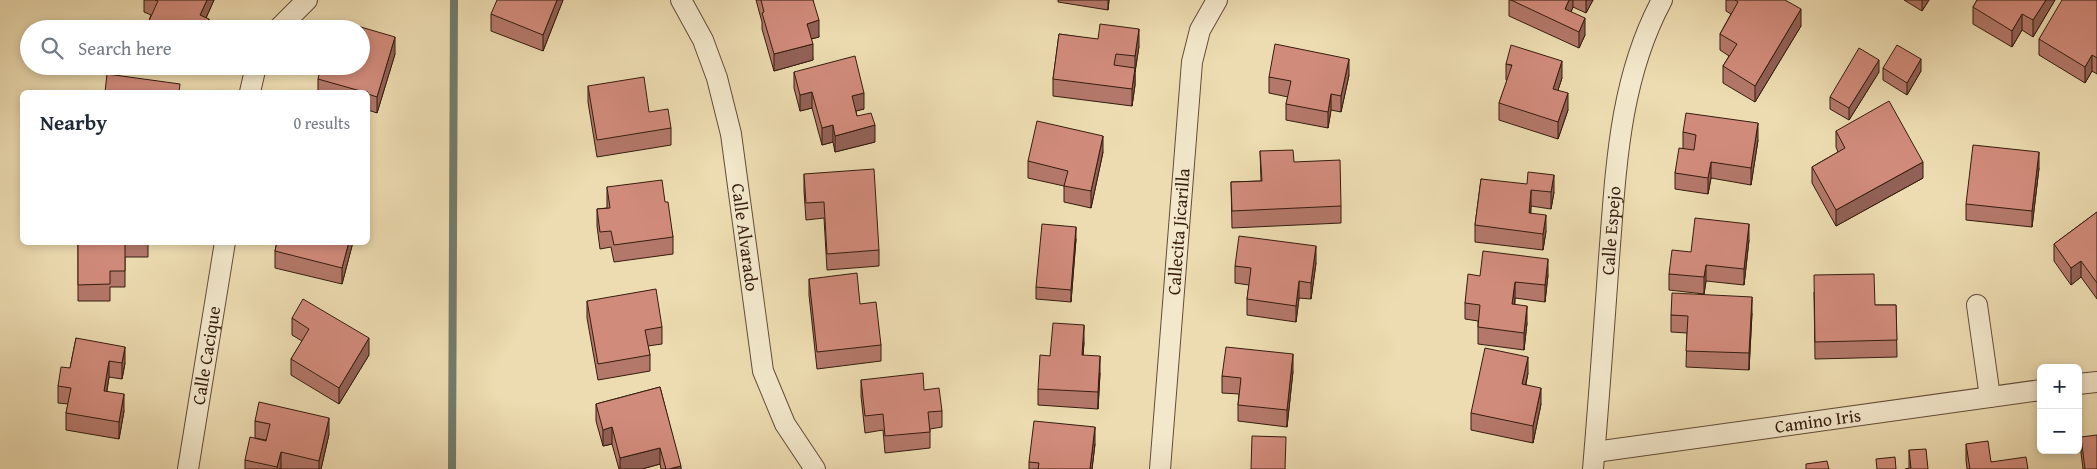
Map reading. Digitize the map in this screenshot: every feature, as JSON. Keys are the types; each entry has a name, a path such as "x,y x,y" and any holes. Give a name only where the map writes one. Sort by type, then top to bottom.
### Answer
{"street":[{"path":"287,20 307,0"},
{"name":"Calle Alvarado","path":"681,0 707,50 717,78 731,134 763,371 785,424 815,469"},
{"name":"Callecita Jicarilla","path":"1160,469 1192,62 1200,30 1217,0"},
{"name":"Calle Espejo","path":"1594,460 1621,130 1634,70 1644,39 1662,0"},
{"path":"250,90 254,75"},
{"name":"Calle Cacique","path":"188,469 225,245"},
{"path":"1977,305 1990,397"},
{"path":"2082,384 2097,382"},
{"name":"Camino Iris","path":"1594,460 2037,391"}],"building":[{"path":"155,0 207,0 200,15 209,19 149,20 158,1"},
{"path":"497,0 557,0 543,35 491,14"},
{"path":"761,0 813,0 819,20 807,24 813,44 774,54 762,13 764,12"},
{"path":"1511,0 1569,0 1565,9 1585,18 1579,32"},
{"path":"1735,0 1785,0 1801,9 1755,86 1723,66 1737,44 1720,34 1738,2"},
{"path":"1977,0 2046,0 2033,20 2022,14 2012,31 1973,7"},
{"path":"2062,0 2097,0 2097,58 2092,55 2085,67 2039,39"},
{"path":"1100,24 1139,29 1135,56 1116,54 1114,65 1135,68 1132,89 1053,79 1059,34 1098,39"},
{"path":"370,30 395,37 377,97 370,95 370,90 357,90 318,79 319,75 370,75"},
{"path":"1275,44 1349,59 1341,96 1331,94 1328,112 1286,104 1291,81 1269,77"},
{"path":"1511,45 1562,61 1553,89 1568,93 1558,122 1499,103 1512,65 1506,64"},
{"path":"1897,45 1921,59 1907,83 1883,68"},
{"path":"1859,48 1879,60 1849,108 1830,97"},
{"path":"855,56 864,93 852,96 857,116 871,113 875,125 835,136 833,125 822,128 812,92 800,95 794,72"},
{"path":"107,75 180,84 179,90 105,90"},
{"path":"644,77 649,112 668,109 671,128 597,140 588,86"},
{"path":"1889,101 1923,162 1836,210 1812,167 1845,148 1836,131"},
{"path":"1686,113 1758,123 1751,168 1711,162 1708,178 1675,173 1679,148 1694,150 1696,135 1683,132"},
{"path":"1037,121 1103,136 1091,191 1064,186 1068,171 1028,161"},
{"path":"1973,145 2039,152 2032,211 1966,204"},
{"path":"1293,150 1294,162 1340,160 1341,206 1232,211 1231,182 1262,181 1260,151"},
{"path":"874,169 879,250 827,254 824,202 806,203 804,174"},
{"path":"1528,172 1554,175 1551,192 1531,190 1529,213 1546,215 1543,234 1475,225 1481,179 1527,184"},
{"path":"662,180 665,202 668,202 673,237 614,245 611,231 600,232 597,209 610,208 607,187"},
{"path":"2097,212 2097,283 2081,261 2071,268 2054,244"},
{"path":"1695,218 1749,224 1744,269 1706,265 1704,277 1669,274 1672,250 1691,252"},
{"path":"1042,224 1076,227 1071,290 1036,287"},
{"path":"1239,236 1316,246 1311,283 1299,281 1296,306 1247,299 1251,268 1235,266"},
{"path":"78,245 125,245 125,271 110,271 110,284 78,285"},
{"path":"276,245 348,245 342,268 275,251"},
{"path":"1483,251 1548,259 1545,285 1515,282 1512,304 1527,306 1524,333 1478,327 1480,305 1465,303 1468,274 1480,276"},
{"path":"857,273 860,304 876,302 881,345 817,352 809,279"},
{"path":"1874,274 1875,305 1896,305 1897,340 1815,342 1814,275"},
{"path":"656,289 662,327 645,330 650,355 598,364 587,301"},
{"path":"1672,293 1752,297 1749,353 1686,351 1688,316 1671,315"},
{"path":"303,299 369,338 339,388 291,359 309,329 292,318"},
{"path":"1053,323 1084,325 1082,355 1100,356 1098,392 1038,389 1040,355 1050,356"},
{"path":"76,338 125,347 122,363 109,361 104,391 124,394 119,422 66,413 71,388 58,386 61,367 70,368"},
{"path":"1226,347 1293,354 1287,410 1238,405 1241,378 1222,376"},
{"path":"1485,348 1528,357 1522,384 1541,388 1533,426 1471,413"},
{"path":"923,373 924,390 939,388 942,411 928,412 930,432 885,436 883,414 865,416 861,380"},
{"path":"660,387 681,466 669,469 666,469 660,448 620,458 612,427 603,430 596,404"},
{"path":"259,402 329,418 319,461 281,452 277,467 245,460 250,437 266,441 270,424 255,421"},
{"path":"1034,421 1095,427 1090,469 1038,469 1039,463 1029,462"},
{"path":"2097,435 2097,469 2085,469 2082,437"},
{"path":"1252,436 1286,437 1285,469 1251,469"},
{"path":"1988,441 1991,462 2026,457 2028,469 1970,469 1966,444"},
{"path":"1926,449 1928,469 1905,469 1911,468 1909,450"},
{"path":"1895,457 1896,469 1877,469 1876,459"},
{"path":"1827,461 1829,469 1806,469 1806,464"}],"waterway":[{"path":"452,469 454,0"}]}
